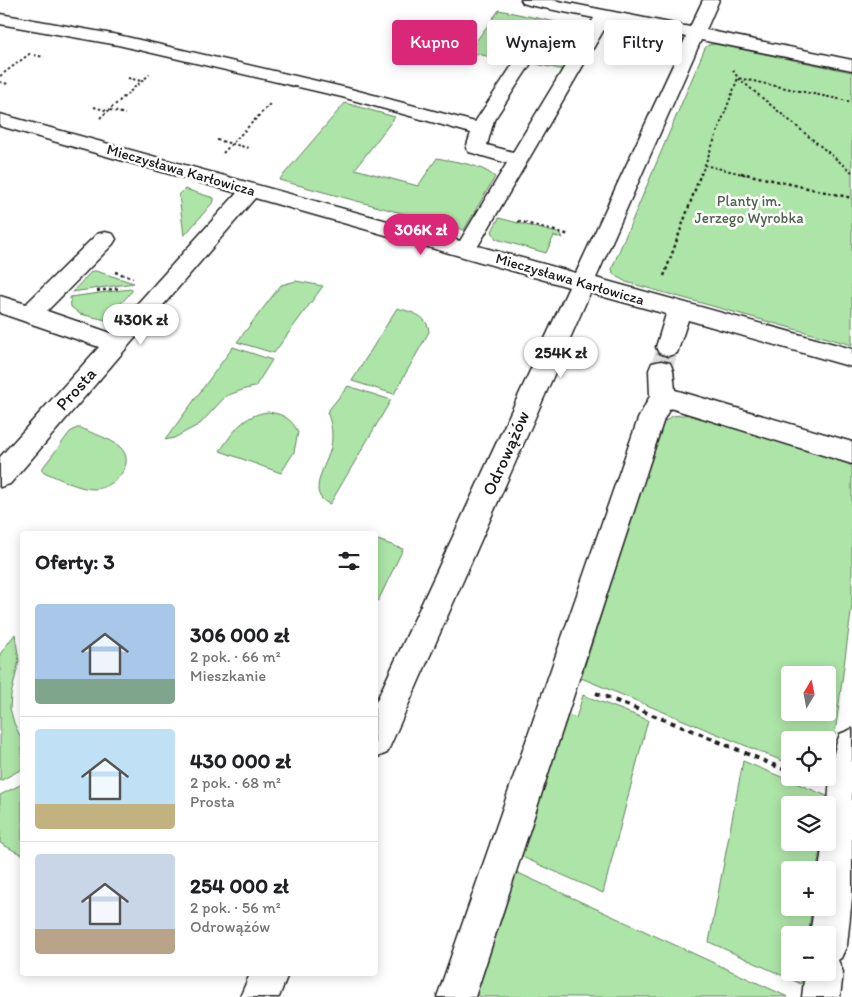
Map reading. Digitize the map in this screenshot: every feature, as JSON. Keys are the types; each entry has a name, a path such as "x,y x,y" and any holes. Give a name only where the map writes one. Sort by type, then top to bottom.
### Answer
{"street":[{"path":"530,0 852,64"},
{"name":"Odrowążów","path":"378,734 711,0"},
{"path":"465,250 604,15"},
{"path":"0,19 109,38 292,80 482,130"},
{"path":"519,65 485,120 476,148 519,160"},
{"name":"Mieczysława Karłowicza","path":"0,120 852,358"},
{"name":"Prosta","path":"0,476 251,190"},
{"path":"30,315 104,239"},
{"path":"0,304 117,344"},
{"path":"456,997 651,418 679,310"},
{"path":"664,371 852,453"},
{"path":"830,926 852,746"},
{"path":"259,997 268,976"},
{"path":"821,997 823,981"}],"path":[{"path":"94,124 173,53"},
{"path":"731,66 738,78 852,172"},
{"path":"128,78 141,81"},
{"path":"738,78 852,102"},
{"path":"662,278 738,78"},
{"path":"219,158 292,80"},
{"path":"0,82 8,84"},
{"path":"94,107 125,114"},
{"path":"217,140 249,148"},
{"path":"704,165 852,198"},
{"path":"487,212 573,236"},
{"path":"95,292 122,288"},
{"path":"563,680 696,732 781,768"}],"green space":[{"path":"499,10 546,20 492,20"},
{"path":"487,26 487,56 477,54 477,40"},
{"name":"Planty im. Jerzego Wyrobka","path":"715,44 852,72 852,345 626,282 613,274 612,268 705,48 708,45"},
{"path":"540,65 567,65 564,70"},
{"path":"345,103 395,117 355,169 418,186 437,158 476,166 495,177 464,230 279,180"},
{"path":"185,189 214,198 214,201 184,236 179,195"},
{"path":"499,218 561,234 563,238 554,236 546,253 496,239 492,231"},
{"path":"92,271 96,271 134,283 72,292"},
{"path":"296,281 323,286 274,353 237,342 281,285"},
{"path":"133,290 106,320 80,314 71,307 70,297"},
{"path":"397,308 422,318 428,326 429,332 394,394 352,381"},
{"path":"233,347 272,360 255,387 226,396 200,424 174,438 165,440"},
{"path":"348,386 391,400 330,504 322,500 318,486 332,443 331,425 327,412"},
{"path":"268,412 286,417 298,432 294,452 281,473 220,451 246,420"},
{"path":"693,414 848,463 852,468 852,605 835,731 781,731 781,760 581,678 661,424 672,416"},
{"path":"77,428 111,441 120,447 125,454 125,468 109,485 88,489 76,486 41,470 70,432"},
{"path":"378,540 403,549 378,601"},
{"path":"15,634 19,661 10,708 20,736 20,770 0,781 0,654"},
{"path":"583,695 648,720 603,893 520,856 566,714 576,718"},
{"path":"743,761 781,777 781,786 803,786 827,796 781,796 781,851 820,851 818,861 781,861 781,916 811,916 809,926 781,926 781,975 709,942"},
{"path":"20,785 20,854 0,843 0,795"},
{"path":"514,871 788,997 481,997 475,994"}],"tunnel":[{"path":"661,370 668,347"}]}
